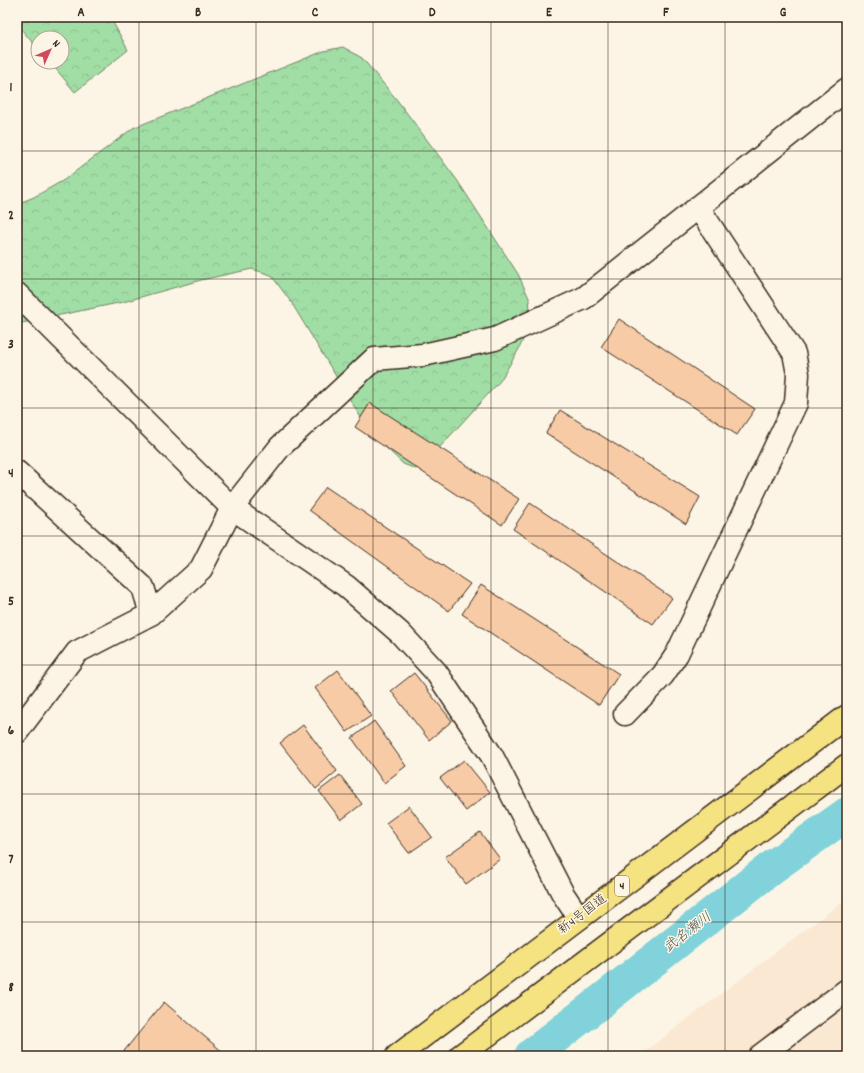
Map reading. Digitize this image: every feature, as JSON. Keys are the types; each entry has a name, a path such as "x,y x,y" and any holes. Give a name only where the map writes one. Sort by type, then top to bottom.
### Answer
{"highway":[{"name":"新4号国道","path":"397,1056 847,716"},
{"path":"460,1056 847,765"}],"street":[{"path":"17,732 77,652 151,614 201,569 232,508 280,447 374,359 423,355 495,339 584,298 847,89"},
{"path":"625,714 663,675 677,654 796,403 798,374 794,353 698,207"},
{"path":"17,294 232,508 346,586 400,633 436,672 492,756 563,894 579,918"},
{"path":"17,472 143,587 151,614"},
{"path":"760,1056 847,990"}],"shaded area":[{"path":"847,898 847,1056 639,1056"}],"green space":[{"path":"17,17 110,17 128,50 75,92 57,70 70,70 70,30 30,30 30,40 21,29 17,30"},
{"path":"343,47 362,58 397,100 457,180 518,274 529,298 531,321 519,349 500,381 430,458 416,469 403,464 369,431 291,302 271,275 252,269 201,280 123,302 17,324 17,204 34,197 64,180 133,128 324,51"}],"building":[{"path":"619,319 755,409 737,435 601,347"},
{"path":"370,403 519,499 502,525 355,427"},
{"path":"560,410 700,497 686,524 546,433"},
{"path":"326,487 470,584 449,611 309,510"},
{"path":"530,503 672,598 653,624 513,529"},
{"path":"481,585 619,674 599,705 462,614"},
{"path":"338,670 371,716 347,732 315,688"},
{"path":"414,673 452,721 429,740 391,691"},
{"path":"374,721 406,766 384,783 352,738"},
{"path":"303,725 337,771 316,789 280,743"},
{"path":"464,760 490,792 466,811 440,778"},
{"path":"340,775 362,804 341,820 319,791"},
{"path":"409,806 432,837 409,853 386,823"},
{"path":"480,832 500,859 466,884 445,857"},
{"path":"164,1002 225,1054 223,1056 120,1056"}],"waterway":[{"name":"武名瀬川","path":"531,1056 771,868 847,814"}]}
